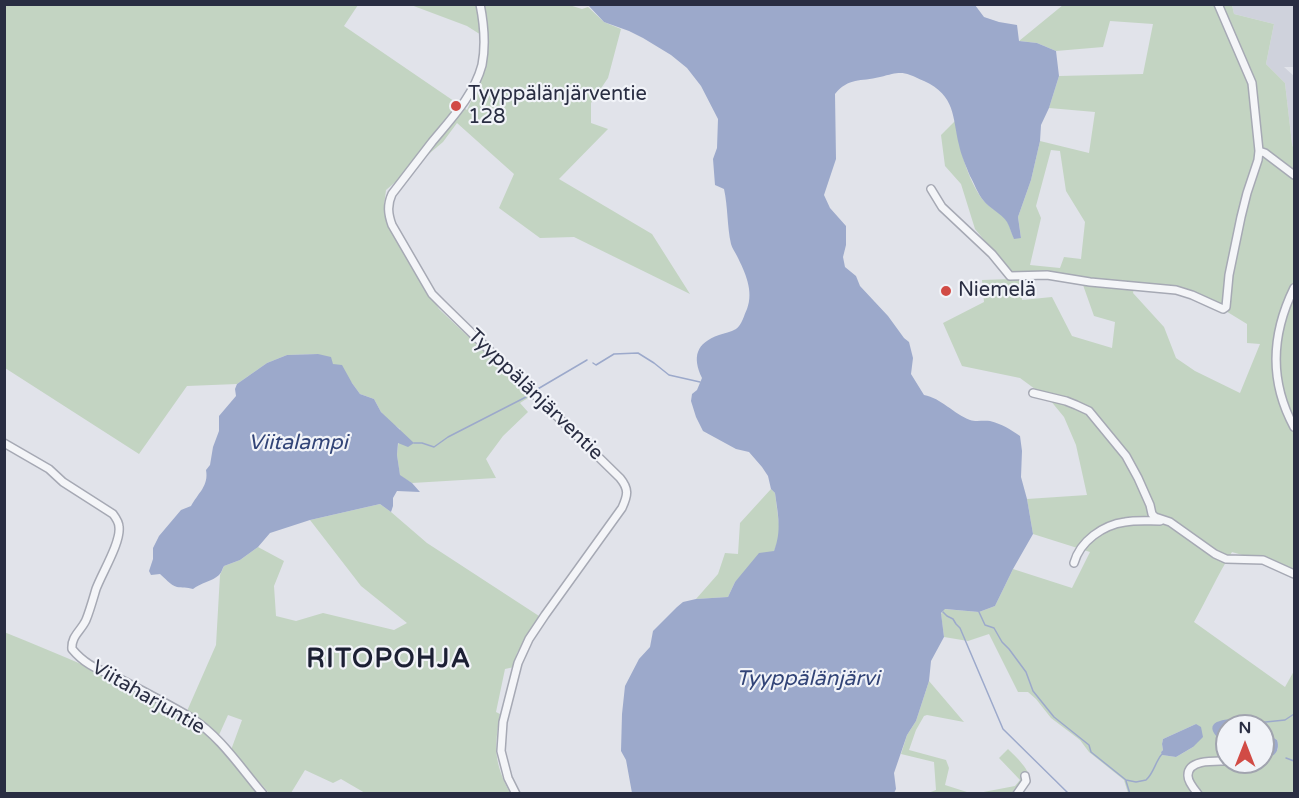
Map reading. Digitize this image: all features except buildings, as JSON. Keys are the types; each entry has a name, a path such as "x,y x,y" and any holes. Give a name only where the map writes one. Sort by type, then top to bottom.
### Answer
{"street":[{"name":"Tyyppälänjärventie","path":"480,4 484,45 476,83 460,108 392,194 388,209 389,217 432,294 614,471 626,485 627,491 622,508 544,615 518,663 503,722 501,751 508,778 516,794"},
{"path":"931,189 942,207 992,254 1010,276 1047,275 1176,290 1192,294 1223,309 1226,307 1229,275 1241,217 1259,151 1252,83 1218,4"},
{"path":"1259,151 1294,175"},
{"path":"1294,288 1279,327 1276,356 1280,391 1294,427"},
{"path":"1033,393 1066,401 1089,411 1126,456 1155,517 1170,522 1215,554 1226,559 1263,560 1294,574"},
{"name":"Viitaharjuntie","path":"4,443 49,469 63,482 113,514 117,521 119,528 114,549 85,622 71,643 72,649 89,666 111,674 152,695 207,729 263,794"},
{"path":"1074,563 1092,537 1105,529 1124,522 1162,520"},
{"path":"1198,794 1188,778 1190,768 1202,762 1215,761"},
{"path":"1017,794 1026,781 1025,776"}],"shaded area":[{"path":"1232,5 1294,5 1294,67 1284,67 1294,76 1294,150 1285,83 1266,64 1274,24 1234,14"}],"green space":[{"path":"566,4 582,9 588,7 604,22 621,29 608,78 591,103 591,123 608,129 559,179 652,234 690,294 574,237 540,238 499,208 514,174 457,123 443,142 386,190 384,206 389,227 439,309 531,396 520,403 528,412 503,436 486,459 496,478 412,483 400,476 397,455 400,429 381,412 374,399 360,394 333,364 318,354 287,355 267,363 237,384 187,386 139,454 5,368 4,5 358,5 344,26 467,110 482,77 489,40 467,26 411,5"},
{"path":"1063,5 1232,5 1234,14 1274,24 1266,64 1285,83 1294,150 1294,570 1232,552 1194,622 1285,687 1294,671 1294,793 1128,793 1124,780 1089,752 1080,740 1051,718 1036,699 1028,692 1018,692 989,634 968,641 944,637 941,614 944,609 979,612 995,606 1013,569 1072,588 1090,552 1033,534 1027,499 1087,495 1076,445 1064,417 1050,400 1020,378 962,366 943,323 984,302 982,280 1011,279 1012,274 975,229 961,184 945,166 941,135 955,121 964,162 977,192 1007,221 1014,238 1021,238 1018,217 1031,180 1040,141 1089,153 1095,112 1049,108 1059,76 1143,74 1153,24 1110,21 1103,47 1056,51 1037,43 1019,41","holes":["1051,150 1060,151 1066,191 1085,222 1081,259 1064,257 1060,268 1030,265 1041,218 1036,206","1023,278 1053,278 1083,285 1094,316 1115,322 1112,348 1072,336 1052,297 1022,300","1135,284 1184,289 1247,324 1247,343 1260,344 1240,393 1195,371 1176,358 1164,327 1133,293","1196,724 1193,747 1176,757 1162,755 1163,739"]},
{"path":"771,489 775,493 779,524 779,539 774,551 735,582 728,597 696,599 718,574 725,553 738,554 740,523"},
{"path":"380,504 427,543 539,616 517,653 514,667 505,669 496,712 500,714 496,746 498,764 510,793 365,793 341,779 333,783 305,770 291,793 269,793 231,750 242,720 228,715 219,735 187,711 216,645 220,575 224,566 240,560 258,547 284,561 274,586 276,616 296,621 323,613 394,630 407,623 361,586 310,520"},
{"path":"4,632 108,676 183,717 213,741 258,793 5,793"},
{"path":"929,681 964,722 924,716 909,750 946,760 949,768 945,785 970,793 928,793 936,790 934,762 901,754 907,735 916,721"},
{"path":"1008,749 1028,773 1029,781 1021,793 973,794 1015,786 1020,780 999,758"}],"water":[{"name":"Tyyppälänjärvi","path":"588,5 975,5 984,17 1017,25 1019,41 1037,43 1056,51 1059,76 1041,125 1040,141 1031,180 1018,217 1021,238 1014,239 1005,219 979,195 961,153 951,108 942,93 911,75 898,73 850,82 835,94 836,159 824,195 830,208 846,226 846,245 843,257 845,267 856,276 860,286 909,342 913,358 911,374 924,395 936,399 970,420 994,422 1020,436 1021,477 1033,534 995,606 979,612 945,609 941,613 944,637 931,661 929,681 916,721 907,735 894,773 896,789 894,793 632,793 626,760 621,751 625,686 639,659 650,647 653,631 683,602 728,597 735,582 759,553 774,551 779,523 775,493 762,467 749,452 736,449 703,431 691,401 692,394 697,390 702,378 697,364 698,352 711,338 738,327 743,320 750,295 743,268 731,244 724,189 715,185 713,159 717,148 718,119 701,86 687,68 643,38 604,22"},
{"name":"Viitalampi","path":"318,354 331,357 333,364 342,365 360,394 374,399 381,412 414,443 408,447 398,443 397,455 400,475 420,492 397,491 393,498 391,512 380,504 310,520 270,533 258,547 240,560 224,566 216,577 193,589 174,586 160,574 151,575 149,571 153,559 153,548 159,536 181,510 191,506 206,481 206,470 210,465 219,431 219,416 236,396 237,384 267,363 287,355"},
{"path":"1196,724 1201,727 1203,737 1193,747 1176,757 1162,755 1163,739"},
{"path":"1275,739 1278,745 1275,754"}],"waterway":[{"path":"593,363 596,365 614,354 638,353 669,375 700,382"},
{"path":"536,390 587,360"},
{"path":"414,443 434,447 448,437 526,397"},
{"path":"943,612 960,628 1003,729 1069,794"},
{"path":"979,612 985,625 994,628 1026,672 1033,691 1054,717 1089,745 1091,752 1126,780 1136,782 1146,780 1162,754"},
{"path":"1275,721 1285,720 1294,714"},
{"path":"1286,758 1294,761"},
{"path":"1126,781 1130,794"}],"place":[{"name":"Tyyppälänjärventie 128","path":"456,106"},
{"name":"Niemelä","path":"946,291"}],"district":[{"name":"RITOPOHJA","path":"389,660"}]}
